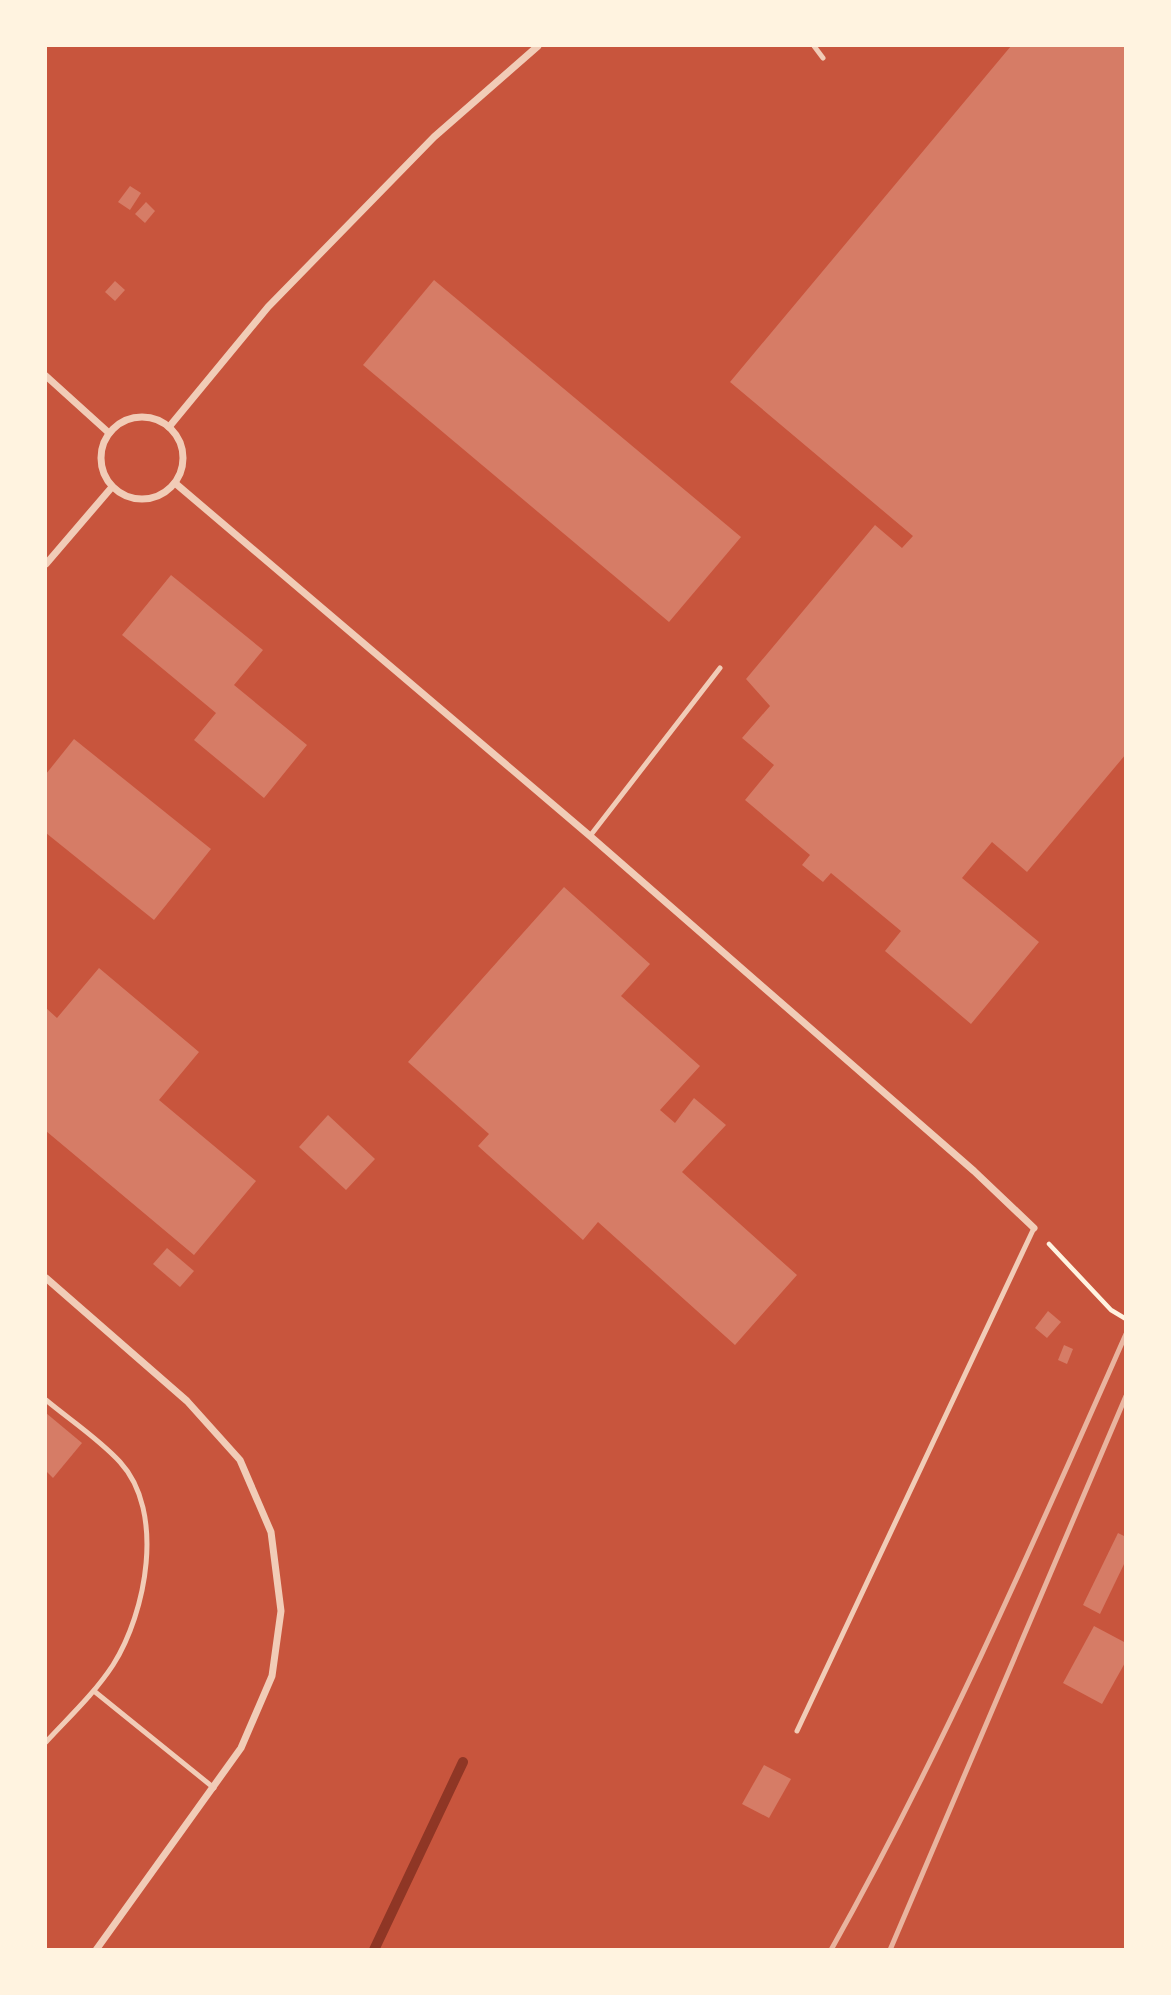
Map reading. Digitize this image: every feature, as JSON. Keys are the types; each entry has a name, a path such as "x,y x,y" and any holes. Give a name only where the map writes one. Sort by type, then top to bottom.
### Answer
{"street":[{"path":"169,426 286,288 434,137 538,46"},
{"path":"46,376 109,433"},
{"path":"146,416 169,426 180,441 184,455 182,470 175,483 165,493 137,500 112,487 104,475 100,460 109,433 119,423 132,417 146,416"},
{"path":"175,483 590,836 974,1171 1034,1228"},
{"path":"46,564 112,487"},
{"path":"46,1278 187,1401 240,1460 271,1532 281,1611 272,1676 241,1748 215,1788 96,1950"}],"lane":[{"path":"814,46 823,58"},
{"path":"590,836 720,668"},
{"path":"797,1731 1034,1228"},
{"path":"46,1400 120,1462 135,1485 142,1509 146,1572 125,1643 94,1691 46,1742"},
{"path":"94,1691 215,1788"}],"path":[{"path":"1034,1228 1111,1310 1125,1319"}],"building":[{"path":"1011,46 1126,46 1126,754 1027,872 992,842 962,878 1039,942 971,1024 885,951 901,931 831,873 823,882 802,865 810,855 745,800 774,765 742,738 770,706 746,679 875,525 902,548 913,536 730,382"},
{"path":"130,186 141,193 130,210 118,202"},
{"path":"146,202 155,211 145,223 135,214"},
{"path":"434,280 741,537 669,622 363,365"},
{"path":"115,281 125,290 115,301 105,292"},
{"path":"171,575 263,650 234,685 307,745 264,798 194,740 216,713 122,635"},
{"path":"74,739 211,849 154,920 46,833 46,774"},
{"path":"564,887 650,964 621,996 700,1066 660,1110 675,1123 694,1098 726,1125 682,1172 797,1275 735,1345 598,1222 583,1240 478,1146 489,1134 408,1062"},
{"path":"99,968 199,1052 159,1100 256,1181 194,1255 46,1131 46,1008 57,1018"},
{"path":"328,1115 375,1159 346,1190 299,1147"},
{"path":"167,1248 194,1271 180,1287 153,1264"},
{"path":"1048,1311 1061,1322 1047,1338 1035,1328"},
{"path":"1064,1345 1073,1349 1067,1364 1058,1360"},
{"path":"46,1413 82,1443 53,1478 46,1471"},
{"path":"1118,1533 1126,1537 1126,1560 1100,1614 1083,1605"},
{"path":"1094,1626 1126,1643 1126,1661 1102,1704 1063,1683"},
{"path":"764,1765 791,1779 769,1818 742,1804"}],"waterway":[{"path":"374,1950 463,1762"}],"railway":[{"path":"831,1950 949,1722 1022,1568 1126,1334"},
{"path":"890,1950 1126,1396"}]}
